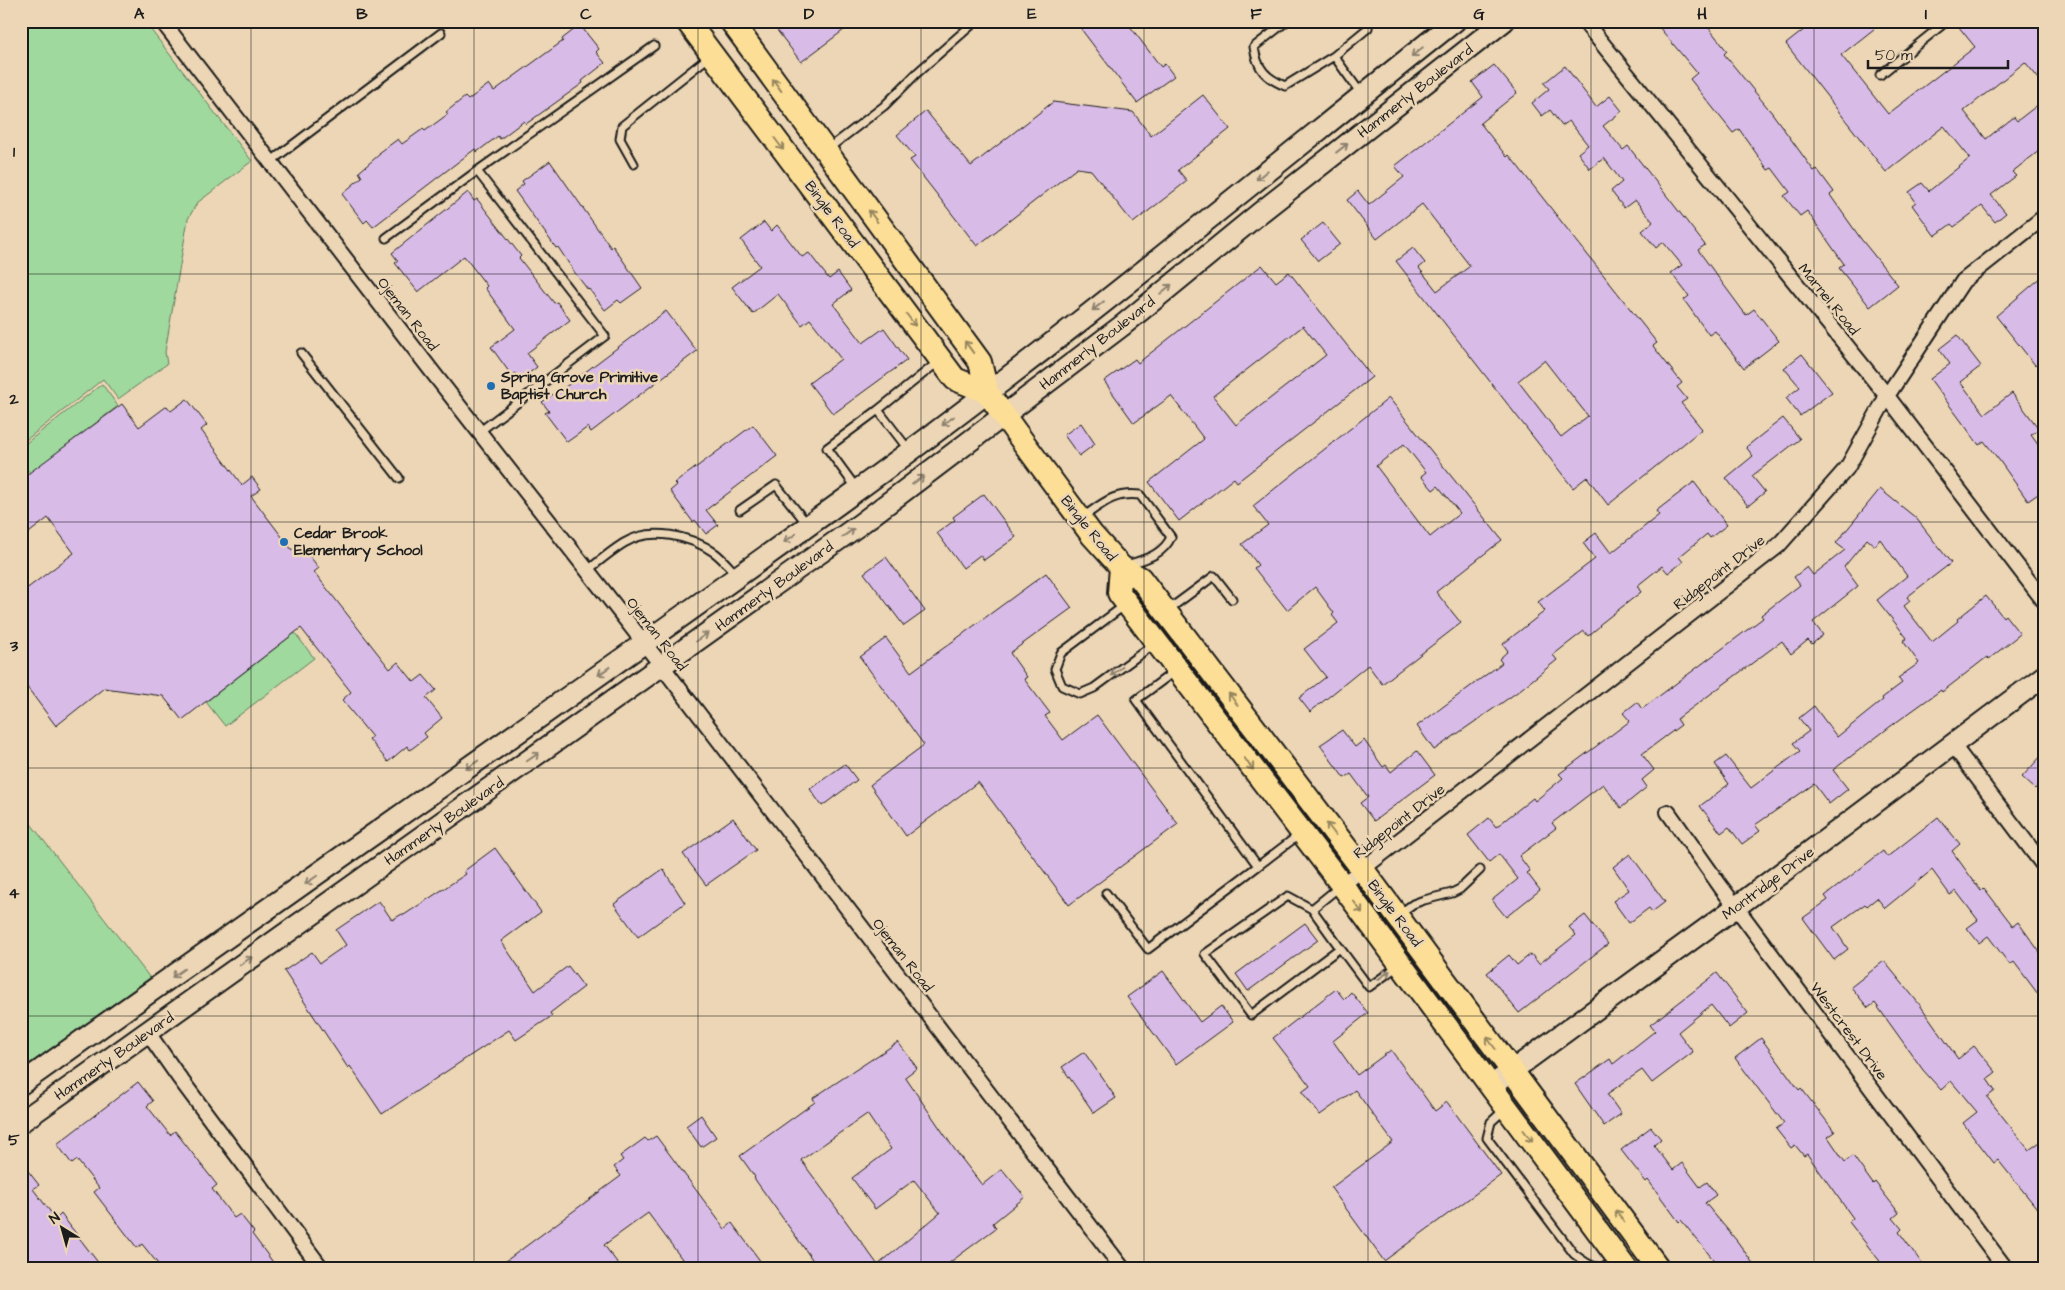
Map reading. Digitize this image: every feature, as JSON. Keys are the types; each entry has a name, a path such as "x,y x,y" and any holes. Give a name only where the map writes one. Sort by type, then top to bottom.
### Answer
{"main road":[{"name":"Bingle Road","path":"687,21 955,379 987,392"},
{"name":"Bingle Road","path":"730,21 980,362 987,392 1003,416 1080,519 1121,567 1140,578 1363,870 1659,1269"},
{"name":"Hammerly Boulevard","path":"29,1078 334,864 857,490 1043,349 1455,21"},
{"name":"Hammerly Boulevard","path":"21,1122 859,525 1123,325 1304,178 1504,21"},
{"path":"1285,156 1304,178"},
{"path":"815,192 841,172"},
{"name":"Bingle Road","path":"1121,567 1118,593 1342,885 1623,1265"},
{"path":"1167,656 1189,642"},
{"name":"Montridge Drive","path":"1491,1086 1736,907 2044,676"},
{"path":"334,864 351,887"},
{"path":"29,1078 54,1099"},
{"path":"1623,1265 1641,1244"}],"street":[{"name":"Ojeman Road","path":"162,21 479,432 644,642 1123,1269"},
{"name":"Marnel Road","path":"1584,21 1887,396 2044,601"},
{"name":"Ridgepoint Drive","path":"1342,885 1778,546 1847,468 1887,396 1963,281 2044,217"},
{"path":"1952,744 2044,866"},
{"name":"Westcrest Drive","path":"1668,812 1736,907 2006,1269"},
{"path":"148,1033 322,1269"}],"lane":[{"path":"825,151 884,106 918,72 976,21"},
{"path":"1287,21 1254,48 1256,60 1270,80 1285,86 1334,56 1368,28 1369,21"},
{"path":"1880,75 1946,21"},
{"path":"270,162 440,33"},
{"path":"386,238 654,46"},
{"path":"634,164 620,139 622,126 712,54"},
{"path":"1334,56 1363,95"},
{"path":"477,171 606,336 479,432"},
{"path":"301,353 399,478"},
{"path":"857,490 827,448 941,360"},
{"path":"878,410 909,451"},
{"path":"740,510 776,484 808,525"},
{"path":"1080,519 1112,497 1128,494 1140,495 1172,537 1167,548 1149,558 1121,567"},
{"path":"587,571 625,542 644,534 672,535 696,542 716,554 738,575"},
{"path":"1166,612 1214,576 1232,599"},
{"path":"1127,604 1061,653 1055,669 1062,686 1080,694 1167,656"},
{"path":"1167,656 1136,700 1258,866"},
{"path":"1106,893 1148,949 1302,833"},
{"path":"1396,915 1413,904 1460,889 1480,870"},
{"path":"1312,909 1342,885"},
{"path":"1340,948 1252,1014 1206,954 1288,896 1312,909 1369,987 1400,964"},
{"path":"1506,1108 1491,1122 1487,1138 1574,1254 1588,1265 1604,1269 1623,1265"}],"green space":[{"path":"21,21 144,21 252,161 197,203 188,219 165,352 167,364 118,399 103,379 21,444"},
{"path":"102,384 118,406 30,473 21,462 21,447"},
{"path":"295,633 314,658 225,726 206,702"},
{"path":"21,811 150,978 21,1070"}],"building":[{"path":"770,21 856,21 801,62"},
{"path":"1075,21 1126,21 1161,67 1165,64 1174,76 1137,103"},
{"path":"1654,21 1701,21 1708,27 1727,51 1724,54 1772,113 1814,171 1817,169 1834,192 1830,195 1861,239 1898,285 1870,307 1839,268 1844,264 1807,211 1800,216 1784,196 1790,192 1772,168 1768,170 1739,129 1733,133 1690,79 1697,73"},
{"path":"1815,21 1884,21 1841,55 1888,114 1975,47 1954,21 2044,21 2044,85 2025,62 1964,111 1986,139 2014,117 2017,121 2044,100 2044,147 2012,172 2016,176 1991,195 2006,213 1995,222 1982,206 1954,227 1951,224 1935,236 1912,205 1916,202 1909,192 1922,183 1929,191 1970,158 1944,126 1886,172 1786,44"},
{"path":"580,25 599,49 596,52 605,63 582,81 583,83 526,124 524,121 500,139 498,136 477,152 475,149 373,227 367,220 364,223 342,194 362,177 359,172 379,153 398,139 402,144 423,129 425,131 448,114 446,112 465,97 468,100 489,84 494,91 563,41 562,39"},
{"path":"1494,65 1517,93 1480,123 1507,157 1509,155 1657,343 1653,346 1682,383 1677,387 1687,399 1681,403 1702,429 1608,505 1587,477 1573,488 1396,261 1413,248 1425,263 1419,268 1437,291 1470,266 1422,204 1377,239 1347,200 1358,191 1369,205 1404,177 1395,166 1483,97 1472,82","holes":["1544,360 1588,416 1561,437 1518,381"]},
{"path":"1565,66 1596,107 1610,96 1622,111 1603,126 1623,150 1628,146 1705,245 1698,250 1746,315 1754,309 1779,341 1744,368 1715,331 1709,335 1684,300 1689,296 1671,273 1682,265 1663,242 1656,248 1642,231 1653,222 1635,200 1624,208 1611,191 1622,182 1604,158 1590,169 1578,153 1588,145 1569,121 1562,126 1550,110 1542,116 1532,103 1549,89 1544,83"},
{"path":"1203,95 1230,129 1178,170 1187,181 1133,223 1091,170 1077,168 977,246 910,160 915,157 897,135 926,111 971,166 1053,102 1133,112 1151,136"},
{"path":"550,161 611,248 613,246 642,288 621,303 618,300 605,310 575,273 558,247 556,248 515,191 524,184 522,181"},
{"path":"468,192 474,201 477,199 521,256 519,258 554,303 557,302 570,320 527,353 537,367 520,380 515,373 512,376 491,347 515,329 485,288 487,286 464,256 418,292 395,263 398,261 392,253"},
{"path":"764,222 771,231 777,225 802,257 809,253 829,279 838,272 851,290 833,304 863,343 884,328 907,360 833,414 809,383 841,359 810,319 802,325 778,294 753,314 732,287 760,266 741,240"},
{"path":"1323,223 1340,244 1318,261 1301,240"},
{"path":"1262,265 1276,282 1289,272 1372,377 1237,482 1234,478 1179,521 1149,482 1204,439 1171,396 1134,423 1104,381 1135,359 1138,363","holes":["1303,326 1326,355 1236,425 1213,396"]},
{"path":"2044,275 2044,358 2035,365 1996,316"},
{"path":"666,311 697,351 591,432 588,427 567,442 545,413 549,411 542,402 560,391"},
{"path":"1957,335 1981,366 1960,382 1985,414 2012,393 2039,429 2031,435 2044,453 2044,490 2028,501 1984,441 1979,445 1930,379 1950,364 1939,349"},
{"path":"1802,354 1832,392 1800,416 1786,398 1800,387 1784,368"},
{"path":"1389,398 1502,540 1436,592 1461,623 1382,684 1368,665 1310,712 1299,698 1326,677 1304,649 1338,623 1332,615 1334,613 1315,587 1287,610 1254,568 1258,565 1242,544 1268,525 1253,506","holes":["1404,444 1426,472 1421,476 1433,490 1438,486 1460,513 1430,537 1376,466"]},
{"name":"Cedar Brook Elementary School","path":"187,399 207,425 201,430 242,485 252,477 261,489 251,496 292,550 300,544 319,568 314,572 390,669 398,662 414,682 423,675 436,690 426,698 442,718 424,733 427,737 410,750 407,746 388,762 369,739 372,737 342,700 351,692 301,628 182,720 163,696 104,688 56,726 21,679 21,593 74,553 48,518 21,539 21,479 122,404 139,427 167,406 171,411"},
{"path":"1783,418 1800,439 1752,476 1765,492 1748,506 1726,478 1753,456 1746,447"},
{"path":"1081,423 1095,444 1079,456 1064,435"},
{"path":"753,425 777,456 706,510 718,525 706,534 695,520 693,522 670,491 677,485 675,483"},
{"path":"1694,482 1727,525 1710,538 1707,534 1679,557 1683,562 1668,573 1662,566 1637,586 1641,592 1588,636 1584,631 1553,655 1557,660 1516,693 1434,750 1417,726 1502,663 1499,659 1508,651 1503,644 1545,611 1538,602 1595,559 1583,543 1596,533 1611,553 1659,515 1656,511"},
{"path":"1880,489 1916,518 1951,563 1907,597 1910,601 1904,606 1932,642 1986,596 2020,634 1989,659 1987,657 1942,692 1941,690 1833,770 1848,789 1829,804 1814,784 1755,825 1760,831 1742,844 1729,827 1721,833 1700,806 1729,784 1715,764 1726,756 1751,788 1800,751 1793,743 1809,731 1799,718 1814,706 1837,737 1902,683 1898,678 1919,663 1903,641 1907,638 1877,600 1907,576 1880,539 1875,546 1867,539 1844,567 1858,586 1813,622 1823,635 1812,644 1808,640 1791,654 1782,641 1677,719 1681,725 1642,754 1654,770 1642,780 1647,787 1621,808 1603,784 1552,823 1556,828 1519,856 1530,871 1527,873 1540,890 1506,917 1492,900 1518,879 1499,854 1489,862 1468,835 1489,818 1496,827 1533,798 1535,801 1563,778 1559,774 1630,721 1623,713 1637,702 1642,709 1763,618 1761,615 1800,585 1794,577 1807,567 1813,575 1845,550 1836,543"},
{"path":"984,494 1016,537 984,560 980,555 963,568 937,533 955,520 953,517"},
{"path":"886,557 925,611 904,626 864,573"},
{"path":"1046,573 1072,608 1010,653 1027,677 1024,679 1050,713 1045,716 1063,740 1097,715 1178,824 1069,905 978,782 906,836 870,785 924,745 860,657 886,638 911,672"},
{"path":"1342,730 1355,747 1364,740 1383,767 1386,765 1391,772 1417,751 1435,775 1374,821 1360,803 1368,797 1351,774 1344,778 1320,745"},
{"path":"2044,753 2044,779 2035,789 2022,777"},
{"path":"845,764 857,780 822,806 810,789"},
{"path":"1938,817 1960,844 1952,851 1981,891 1984,888 2013,926 2018,922 2044,958 2044,1002 2014,962 2010,965 1988,936 1979,943 1967,928 1978,920 1956,891 1950,895 1932,870 1885,908 1877,898 1867,906 1865,904 1833,927 1848,949 1834,960 1803,918 1828,900 1825,896 1883,851 1887,857"},
{"path":"733,818 756,850 706,885 683,854"},
{"path":"495,848 541,912 501,941 535,991 568,966 584,987 550,1013 552,1016 516,1040 509,1030 382,1114 350,1066 348,1068 284,971 312,952 320,963 346,945 336,930 379,901 392,920 402,914 404,915 466,874 464,871"},
{"path":"1630,854 1665,902 1652,912 1649,908 1629,923 1613,901 1629,890 1613,867"},
{"path":"663,869 685,903 638,937 614,904"},
{"path":"1585,915 1608,944 1519,1013 1487,973 1509,955 1517,965 1531,954 1539,964 1576,935 1569,927"},
{"path":"1305,923 1318,940 1248,991 1236,974"},
{"path":"1884,961 1920,1005 1958,1059 1974,1046 1996,1072 1987,1079 1995,1091 1987,1097 2029,1150 2044,1139 2044,1217 1998,1160 1994,1163 1963,1123 1977,1112 1951,1081 1941,1090 1923,1070 1875,1003 1868,1008 1851,987"},
{"path":"1163,971 1200,1022 1221,1006 1233,1022 1176,1064 1127,997"},
{"path":"1717,973 1748,1013 1729,1028 1711,1005 1678,1032 1693,1052 1652,1083 1642,1070 1607,1094 1621,1114 1604,1126 1575,1084 1610,1059 1613,1064 1655,1031 1650,1025"},
{"path":"1336,989 1344,999 1351,992 1368,1013 1333,1041 1357,1075 1391,1050 1435,1111 1447,1102 1501,1175 1384,1261 1331,1188 1393,1142 1355,1090 1320,1115 1302,1092 1310,1086 1273,1038"},
{"path":"1761,1038 1799,1090 1801,1088 1835,1132 1828,1137 1845,1162 1853,1156 1873,1184 1875,1182 1899,1213 1893,1218 1902,1229 1899,1232 1926,1269 1886,1269 1849,1222 1853,1218 1807,1154 1804,1156 1795,1145 1791,1148 1776,1129 1784,1123 1735,1058"},
{"path":"898,1042 917,1068 905,1077 955,1150 982,1185 1002,1169 1025,1197 993,1223 996,1228 941,1269 819,1269 740,1156 815,1102 813,1098","holes":["867,1114 891,1149 852,1178 875,1209 914,1180 940,1213 878,1265 801,1160"]},
{"path":"1084,1052 1116,1098 1094,1113 1062,1067"},
{"path":"138,1082 153,1101 147,1106 170,1135 175,1131 217,1185 212,1189 234,1218 240,1214 278,1269 162,1269 142,1244 137,1248 94,1192 99,1188 77,1160 72,1164 57,1144"},
{"path":"701,1115 716,1137 701,1147 686,1126"},
{"path":"1651,1127 1661,1139 1654,1145 1673,1170 1682,1163 1700,1187 1707,1182 1716,1195 1705,1203 1737,1241 1757,1269 1721,1269 1681,1220 1679,1222 1648,1180 1646,1182 1621,1150"},
{"path":"656,1136 725,1229 732,1223 761,1262 751,1269 669,1269 682,1259 648,1213 604,1245 622,1269 495,1269 621,1176 614,1167 623,1160 620,1156 645,1138 648,1141"},
{"path":"21,1162 39,1185 33,1189 56,1219 61,1214 103,1269 21,1269"}],"place":[{"name":"Spring Grove Primitive Baptist Church","path":"491,386"},
{"name":"Cedar Brook Elementary School","path":"284,542"}]}
